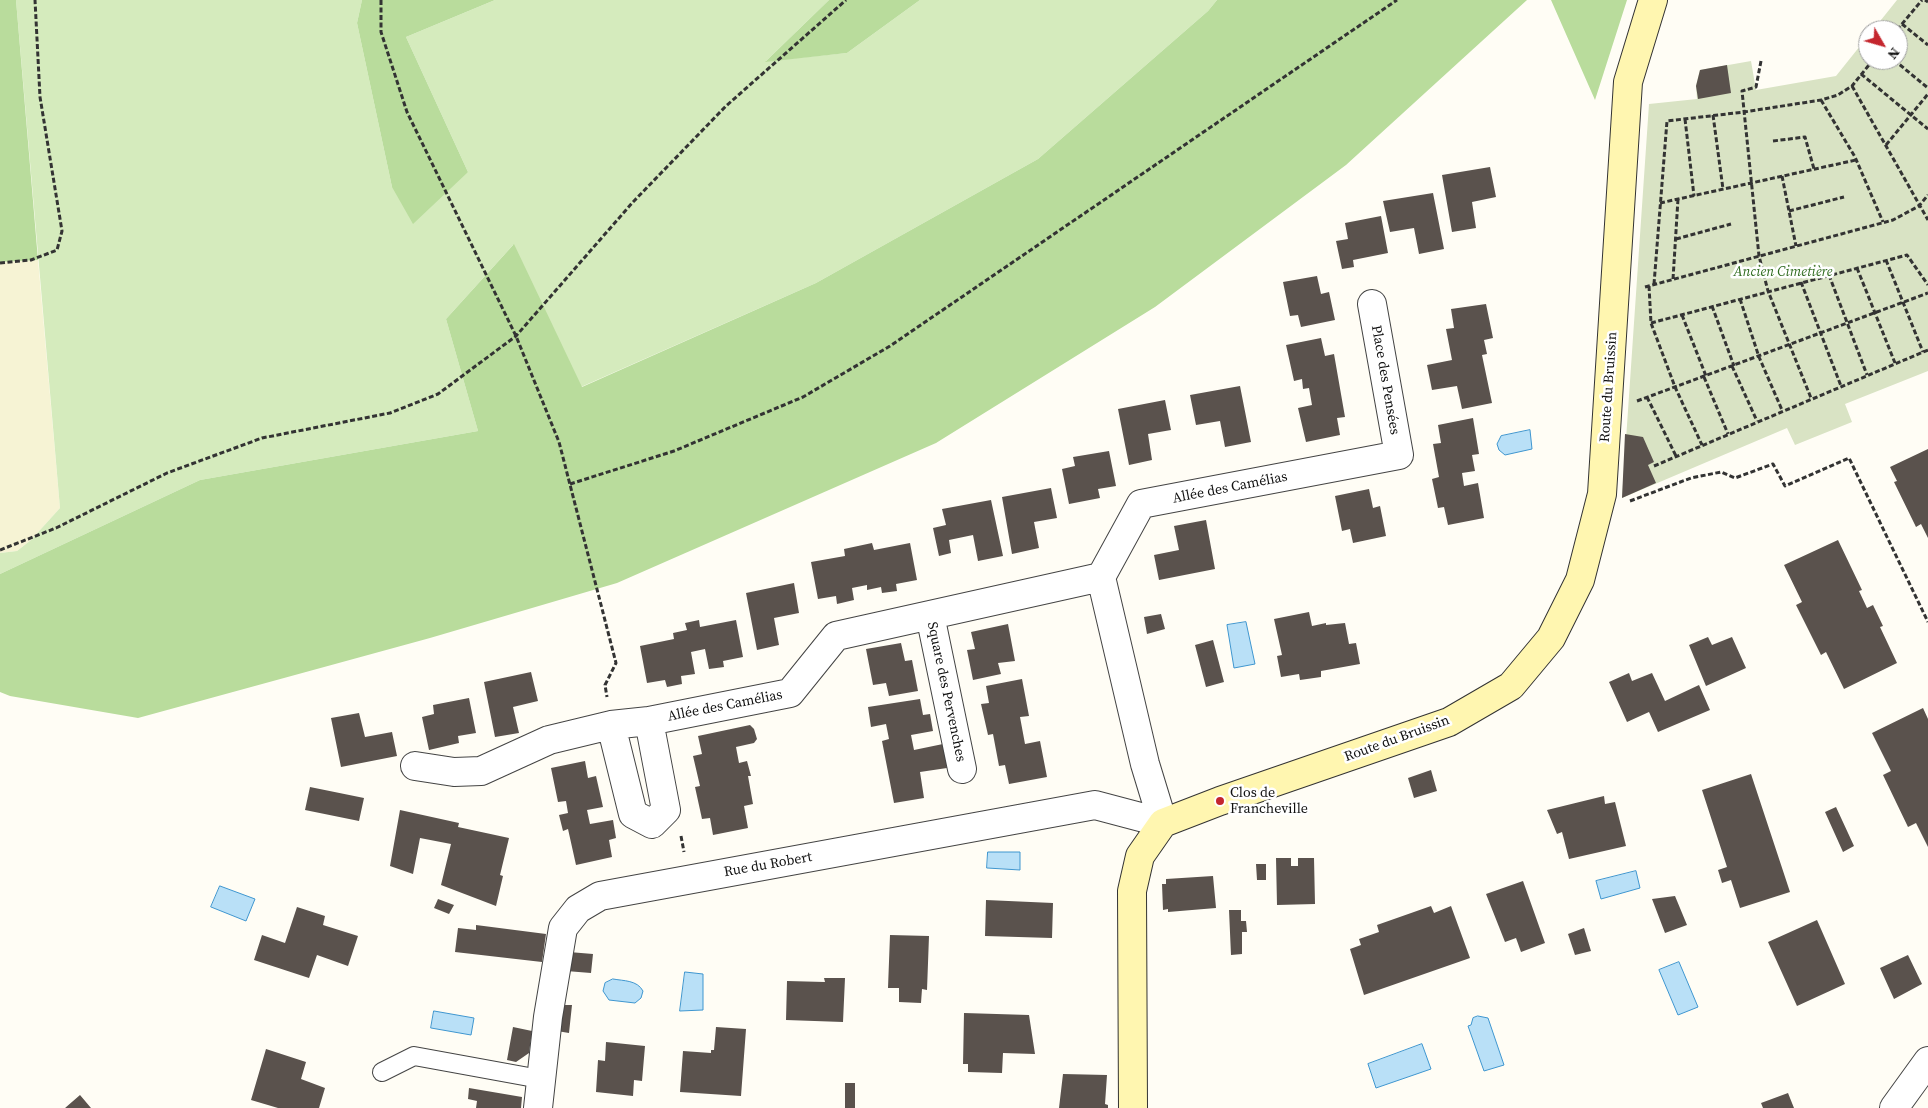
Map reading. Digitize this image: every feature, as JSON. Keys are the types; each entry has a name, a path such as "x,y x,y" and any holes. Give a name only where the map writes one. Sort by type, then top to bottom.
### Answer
{"street":[{"name":"Route du Bruissin","path":"1163,823 1220,801 1448,722 1511,686 1551,638 1580,580 1602,494 1628,82 1653,0"},
{"name":"Place des Pensées","path":"1372,304 1399,455"},
{"name":"Allée des Camélias","path":"414,766 454,772 481,772 548,740 611,725 649,721 790,693 836,636 1102,577 1141,504 1399,455"},
{"path":"1102,577 1145,764 1163,823 1140,856 1132,891 1133,1108"},
{"name":"Square des Pervenches","path":"930,615 962,769"},
{"path":"611,725 633,814 652,824 666,810 649,721"},
{"name":"Rue du Robert","path":"538,1108 548,1017 563,928 578,909 600,896 1095,805 1163,823"},
{"path":"1894,1108 1928,1061"}],"lane":[{"path":"382,1072 414,1056 540,1078"}],"path":[{"path":"0,263 31,260 57,250 62,231 40,97 35,0"},
{"path":"381,0 381,32 407,112 516,336 559,442 616,663 605,685 611,725"},
{"path":"0,550 56,528 167,473 262,438 390,413 438,394 516,336 633,202 726,106 846,0"},
{"path":"570,484 674,451 803,397 890,346 1396,0"},
{"path":"1906,20 1925,1"},
{"path":"1908,29 1928,45"},
{"path":"1761,61 1756,87 1742,91 1759,256 1768,291 1811,398"},
{"path":"1654,284 1667,122 1821,100 1838,95 1852,86 1864,70"},
{"path":"1906,70 1928,88"},
{"path":"1861,74 1928,129"},
{"path":"1852,86 1928,220"},
{"path":"1886,146 1928,94"},
{"path":"1821,100 1856,160 1883,222"},
{"path":"1713,116 1723,190"},
{"path":"1685,119 1694,196"},
{"path":"1773,141 1805,137 1814,170"},
{"path":"1660,203 1856,160"},
{"path":"1782,176 1796,246"},
{"path":"1615,288 1636,290 1893,220 1919,206 1928,195"},
{"path":"1789,211 1844,196"},
{"path":"1673,279 1678,199"},
{"path":"1676,239 1730,224"},
{"path":"1652,323 1907,255 1928,285"},
{"path":"1886,260 1923,352"},
{"path":"1858,268 1895,364"},
{"path":"1829,275 1846,324 1867,375"},
{"path":"1800,282 1841,386"},
{"path":"1649,286 1652,323 1676,387 1702,445"},
{"path":"1608,405 1628,404 1790,346 1928,293"},
{"path":"1740,298 1759,357 1782,410"},
{"path":"1712,306 1733,366 1756,421"},
{"path":"1682,315 1728,434"},
{"path":"1654,466 1756,421 1928,350"},
{"path":"1647,397 1676,456"},
{"path":"1622,504 1691,478 1721,472 1735,478 1773,464 1785,486 1849,458 1928,622"}],"shaded area":[{"path":"38,260 60,508 31,540 17,551 0,553 0,262"}],"green space":[{"path":"0,0 16,0 38,260 0,262"},
{"path":"16,0 362,0 357,23 392,187 468,172 406,37 495,0 829,0 766,61 847,53 920,0 1217,0 1208,11 1038,159 816,283 581,387 513,245 446,319 478,431 200,480 0,574 0,553 17,551 31,540 60,508"},
{"path":"362,0 495,0 406,37 468,172 413,224 392,187 357,23"},
{"path":"829,0 920,0 847,53 765,62"},
{"path":"1217,0 1527,0 1346,165 1155,307 936,443 617,583 430,638 138,718 10,696 0,692 0,574 200,480 478,431 446,319 514,244 582,387 816,283 1038,159 1208,11"},
{"path":"1551,0 1627,0 1595,100"},
{"name":"Ancien Cimetière","path":"1897,0 1928,0 1928,371 1845,404 1852,422 1795,445 1787,428 1622,498 1649,104 1697,99 1696,86 1700,70 1751,61 1756,90 1836,76 1858,48 1858,70 1908,70 1908,20 1881,20"}],"water":[{"path":"1530,430 1532,449 1505,455 1499,450 1497,444 1501,436"},
{"path":"1246,622 1255,664 1234,668 1227,625"},
{"path":"988,852 1020,852 1020,870 987,868"},
{"path":"1636,871 1640,888 1601,899 1596,881"},
{"path":"220,886 255,899 246,921 211,907"},
{"path":"1679,962 1698,1007 1678,1015 1659,970"},
{"path":"685,972 703,974 703,1010 680,1011"},
{"path":"613,979 630,982 640,987 643,991 641,998 635,1003 609,1000 603,991 605,983"},
{"path":"434,1011 474,1018 471,1035 431,1028"},
{"path":"1478,1016 1488,1018 1504,1065 1484,1071 1468,1026 1471,1025 1473,1018"},
{"path":"1422,1044 1431,1069 1376,1088 1368,1064"}],"building":[{"path":"1727,65 1731,93 1698,99 1696,86 1700,70"},
{"path":"1490,167 1496,197 1472,202 1476,228 1452,232 1442,175"},
{"path":"1433,193 1444,249 1419,254 1414,228 1390,232 1383,201"},
{"path":"1381,216 1388,253 1353,260 1354,267 1342,269 1336,241 1348,239 1345,223"},
{"path":"1317,276 1321,294 1329,292 1335,320 1301,327 1298,315 1290,316 1283,282"},
{"path":"1486,304 1493,338 1484,340 1487,354 1482,355 1492,403 1462,409 1457,386 1432,390 1427,365 1452,360 1446,329 1454,328 1451,309"},
{"path":"1321,338 1325,356 1334,354 1345,417 1337,418 1340,435 1306,442 1298,408 1312,405 1309,388 1303,389 1302,379 1294,381 1286,345"},
{"path":"1240,386 1251,442 1225,447 1220,421 1196,425 1190,395"},
{"path":"1165,400 1171,430 1148,434 1152,460 1129,465 1118,409"},
{"path":"1473,418 1479,454 1472,455 1475,471 1462,473 1464,486 1478,483 1484,518 1448,525 1444,507 1438,508 1432,479 1439,477 1433,444 1441,443 1438,425"},
{"path":"1625,434 1643,437 1654,462 1648,465 1656,483 1622,498"},
{"path":"1928,449 1928,538 1921,524 1916,527 1894,482 1897,481 1890,467"},
{"path":"1109,451 1116,486 1098,489 1100,498 1069,504 1062,469 1075,466 1073,457"},
{"path":"1051,488 1057,518 1034,522 1039,548 1012,554 1002,497"},
{"path":"1369,489 1373,508 1380,506 1386,536 1353,543 1350,529 1342,531 1335,496"},
{"path":"991,500 1003,556 978,561 973,535 949,540 951,553 939,556 933,528 946,525 942,509"},
{"path":"1206,520 1215,569 1159,580 1154,555 1179,550 1174,526"},
{"path":"1838,540 1862,590 1859,591 1867,608 1873,605 1883,626 1880,627 1897,663 1844,689 1826,652 1821,655 1796,605 1802,602 1784,565"},
{"path":"872,543 874,550 910,543 917,580 896,584 897,591 882,593 881,587 867,590 867,585 852,588 854,600 837,604 836,596 818,599 811,562 845,556 844,549"},
{"path":"794,583 799,613 774,618 779,645 757,650 746,593"},
{"path":"1309,612 1312,626 1326,623 1326,625 1345,623 1349,644 1356,643 1360,664 1321,671 1321,677 1300,680 1299,674 1281,677 1277,656 1282,655 1274,619"},
{"path":"1161,614 1165,629 1147,634 1144,617"},
{"path":"699,620 700,627 736,620 743,657 723,661 724,667 709,669 705,649 691,652 695,674 681,676 682,684 667,687 665,680 647,683 640,646 674,639 673,633 687,630 685,623"},
{"path":"1008,624 1015,661 998,663 1001,674 973,680 967,650 975,649 971,632"},
{"path":"1708,637 1712,645 1732,637 1746,668 1706,686 1689,645"},
{"path":"1213,640 1224,682 1206,687 1195,645"},
{"path":"901,643 905,661 912,660 918,691 889,696 886,683 873,685 866,649"},
{"path":"531,672 538,701 513,707 519,733 495,737 484,682"},
{"path":"1629,673 1632,681 1652,673 1665,701 1699,685 1710,710 1658,732 1649,712 1627,722 1609,682"},
{"path":"1022,679 1029,716 1020,717 1025,744 1040,741 1047,777 1009,784 1005,765 999,766 993,734 988,735 981,704 989,703 986,686"},
{"path":"469,698 476,733 458,736 459,743 429,750 422,717 434,714 433,705"},
{"path":"920,699 923,715 930,714 933,731 911,735 914,750 943,744 947,768 920,772 924,798 894,803 882,741 889,739 886,724 871,727 868,707"},
{"path":"1923,708 1928,719 1928,847 1916,823 1908,827 1883,775 1891,771 1872,733"},
{"path":"359,713 365,737 392,732 397,756 341,767 331,718"},
{"path":"750,725 754,729 757,739 754,743 736,747 739,763 747,761 751,776 748,776 753,804 744,806 748,828 713,835 710,818 702,819 695,787 700,786 693,756 702,754 698,736"},
{"path":"585,761 588,778 596,776 603,807 587,810 590,824 613,820 616,838 609,840 612,857 576,865 568,829 563,831 559,815 568,813 566,801 558,802 551,768"},
{"path":"1431,770 1437,791 1414,798 1408,778"},
{"path":"1751,774 1790,892 1740,908 1731,880 1722,883 1718,870 1727,867 1702,790"},
{"path":"310,787 364,798 359,821 305,810"},
{"path":"1604,796 1605,804 1615,802 1626,846 1569,859 1562,832 1557,834 1547,810"},
{"path":"1836,807 1854,846 1843,852 1825,812"},
{"path":"400,810 459,823 458,827 509,838 500,875 503,876 496,906 441,885 451,844 420,838 413,874 390,866"},
{"path":"1276,858 1291,858 1291,866 1298,866 1298,858 1314,858 1315,904 1277,905"},
{"path":"1256,864 1266,864 1266,880 1257,880"},
{"path":"1213,876 1216,908 1168,912 1168,909 1163,910 1162,884 1166,884 1166,879"},
{"path":"1523,881 1545,943 1521,952 1516,938 1505,942 1486,894"},
{"path":"1675,896 1687,925 1665,933 1652,899"},
{"path":"438,899 454,905 449,914 434,908"},
{"path":"986,900 1053,903 1052,938 985,936"},
{"path":"1431,906 1434,913 1451,906 1470,958 1364,995 1350,949 1361,945 1359,939 1379,932 1377,925"},
{"path":"297,907 325,916 323,925 358,936 348,966 317,955 309,978 254,960 262,935 285,943"},
{"path":"1229,910 1241,910 1241,921 1246,921 1247,932 1242,932 1242,954 1231,955"},
{"path":"1817,920 1845,984 1797,1006 1768,942"},
{"path":"476,925 546,934 542,962 455,952 458,928 476,930"},
{"path":"1584,928 1591,951 1575,955 1568,934"},
{"path":"890,935 929,936 927,990 922,989 921,1003 899,1002 899,988 888,988"},
{"path":"569,952 593,954 591,973 566,971"},
{"path":"1908,955 1922,984 1894,999 1880,968"},
{"path":"824,978 845,978 843,1022 786,1020 787,981 825,982"},
{"path":"561,1005 572,1005 569,1033 557,1031"},
{"path":"964,1013 1029,1015 1035,1054 1003,1053 1002,1073 968,1072 968,1064 963,1064"},
{"path":"513,1027 532,1031 529,1053 516,1062 507,1060"},
{"path":"716,1027 746,1029 741,1096 680,1092 683,1051 711,1053 711,1050 714,1050"},
{"path":"606,1042 645,1046 642,1081 634,1080 633,1096 596,1092 598,1060 605,1061"},
{"path":"266,1049 306,1062 301,1079 325,1088 319,1108 278,1108 251,1100"},
{"path":"1063,1074 1107,1075 1105,1104 1108,1105 1108,1108 1059,1108"},
{"path":"845,1083 855,1083 855,1108 845,1108"},
{"path":"469,1088 522,1097 521,1108 476,1108 477,1101 468,1099"},
{"path":"1788,1093 1794,1108 1763,1108 1761,1103"},
{"path":"80,1095 91,1108 65,1108"}],"place":[{"name":"Clos de Francheville","path":"1220,801"}]}
